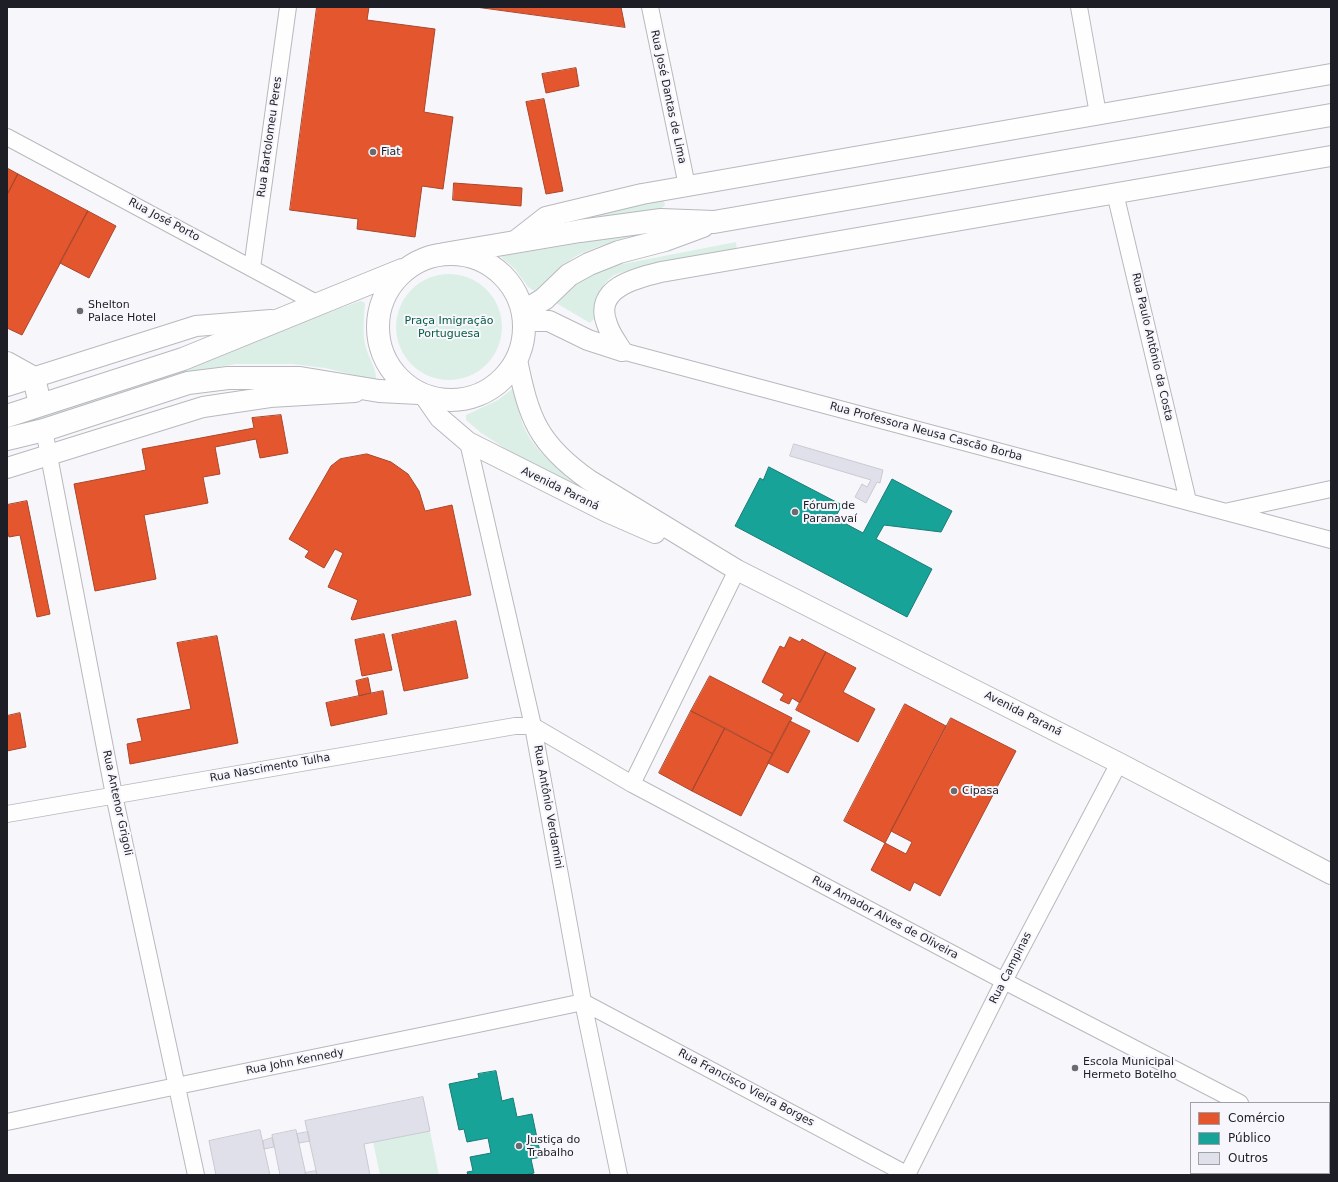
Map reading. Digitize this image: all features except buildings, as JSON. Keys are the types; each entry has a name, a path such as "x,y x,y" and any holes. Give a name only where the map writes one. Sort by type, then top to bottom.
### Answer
{"main road":[{"path":"524,316 568,276 589,264 619,252 666,240 714,222 1331,115"},
{"path":"7,416 40,404 183,359 320,305 407,268 423,259 514,242 661,220 714,222"},
{"path":"7,439 44,430 188,383 228,378 300,378 379,391 421,394 447,400 470,398 485,392 498,384 509,373 517,360 524,339 524,316 516,292 502,275 485,262 465,255 444,254"},
{"path":"407,268 393,281 384,297 378,315 378,334 382,352 390,369 403,382 421,394"},
{"path":"7,363 34,378 40,404"}],"street":[{"name":"Rua Bartolomeu Peres","path":"252,268 288,7"},
{"name":"Rua José Dantas de Lima","path":"650,7 687,186"},
{"path":"1079,7 1098,114"},
{"path":"514,242 546,217 642,194 1331,74"},
{"name":"Rua José Porto","path":"7,136 320,305"},
{"path":"622,351 606,323 606,302 619,285 634,279 661,272 1331,156"},
{"name":"Rua Paulo Antônio da Costa","path":"1115,193 1188,502"},
{"name":"Rua Professora Neusa Cascão Borba","path":"524,316 548,321 588,340 622,351 1331,540"},
{"path":"7,386 196,326 283,320"},
{"name":"Avenida Paraná","path":"517,360 527,405 537,427 549,446 566,464 714,558"},
{"path":"7,468 202,407 270,398 379,391"},
{"name":"Avenida Paraná","path":"421,394 440,418 468,442 607,512 714,558 1119,763 1331,874"},
{"name":"Rua Antenor Grigoli","path":"44,430 114,795 196,1175"},
{"name":"Rua Antônio Verdamini","path":"468,442 533,726 583,1002 619,1175"},
{"path":"1225,511 1331,489"},
{"path":"632,784 737,570"},
{"name":"Rua Nascimento Tulha","path":"7,814 515,726 533,726"},
{"name":"Rua Amador Alves de Oliveira","path":"533,726 632,784 1004,981 1238,1102"},
{"name":"Rua Campinas","path":"907,1175 1004,981 1119,763"},
{"name":"Rua John Kennedy","path":"7,1122 176,1085 387,1044 583,1002"},
{"name":"Rua Francisco Vieira Borges","path":"583,1002 907,1175"}],"green space":[{"path":"660,200 664,201 665,205 661,209 571,222 570,219"},
{"path":"665,229 588,250 566,263 535,291 529,288 515,269 502,258 502,256"},
{"path":"736,242 737,250 635,268 614,275 606,282 596,297 594,319 590,323 555,301 566,289 607,267"},
{"name":"Praça Imigração Portuguesa","path":"449,274 469,278 487,289 498,307 502,327 498,347 487,365 469,376 449,380 429,376 411,365 400,347 396,327 400,307 411,289 429,278"},
{"path":"360,301 364,302 365,304 364,337 366,348 375,370 376,378 374,380 325,368 292,364 236,364 201,370 28,424 7,428 7,426 242,345"},
{"path":"512,389 523,425 534,444 548,460 583,487 581,490 514,454 481,433 466,420 466,415 498,400"},
{"path":"430,1131 439,1175 380,1175 373,1142"}],"place":[{"name":"Fiat","path":"373,152"},
{"name":"Shelton Palace Hotel","path":"80,311"},
{"name":"Fórum de Paranavaí","path":"795,512"},
{"name":"Cipasa","path":"954,791"},
{"name":"Escola Municipal Hermeto Botelho","path":"1075,1068"},
{"name":"Justiça do Trabalho","path":"519,1146"}]}
